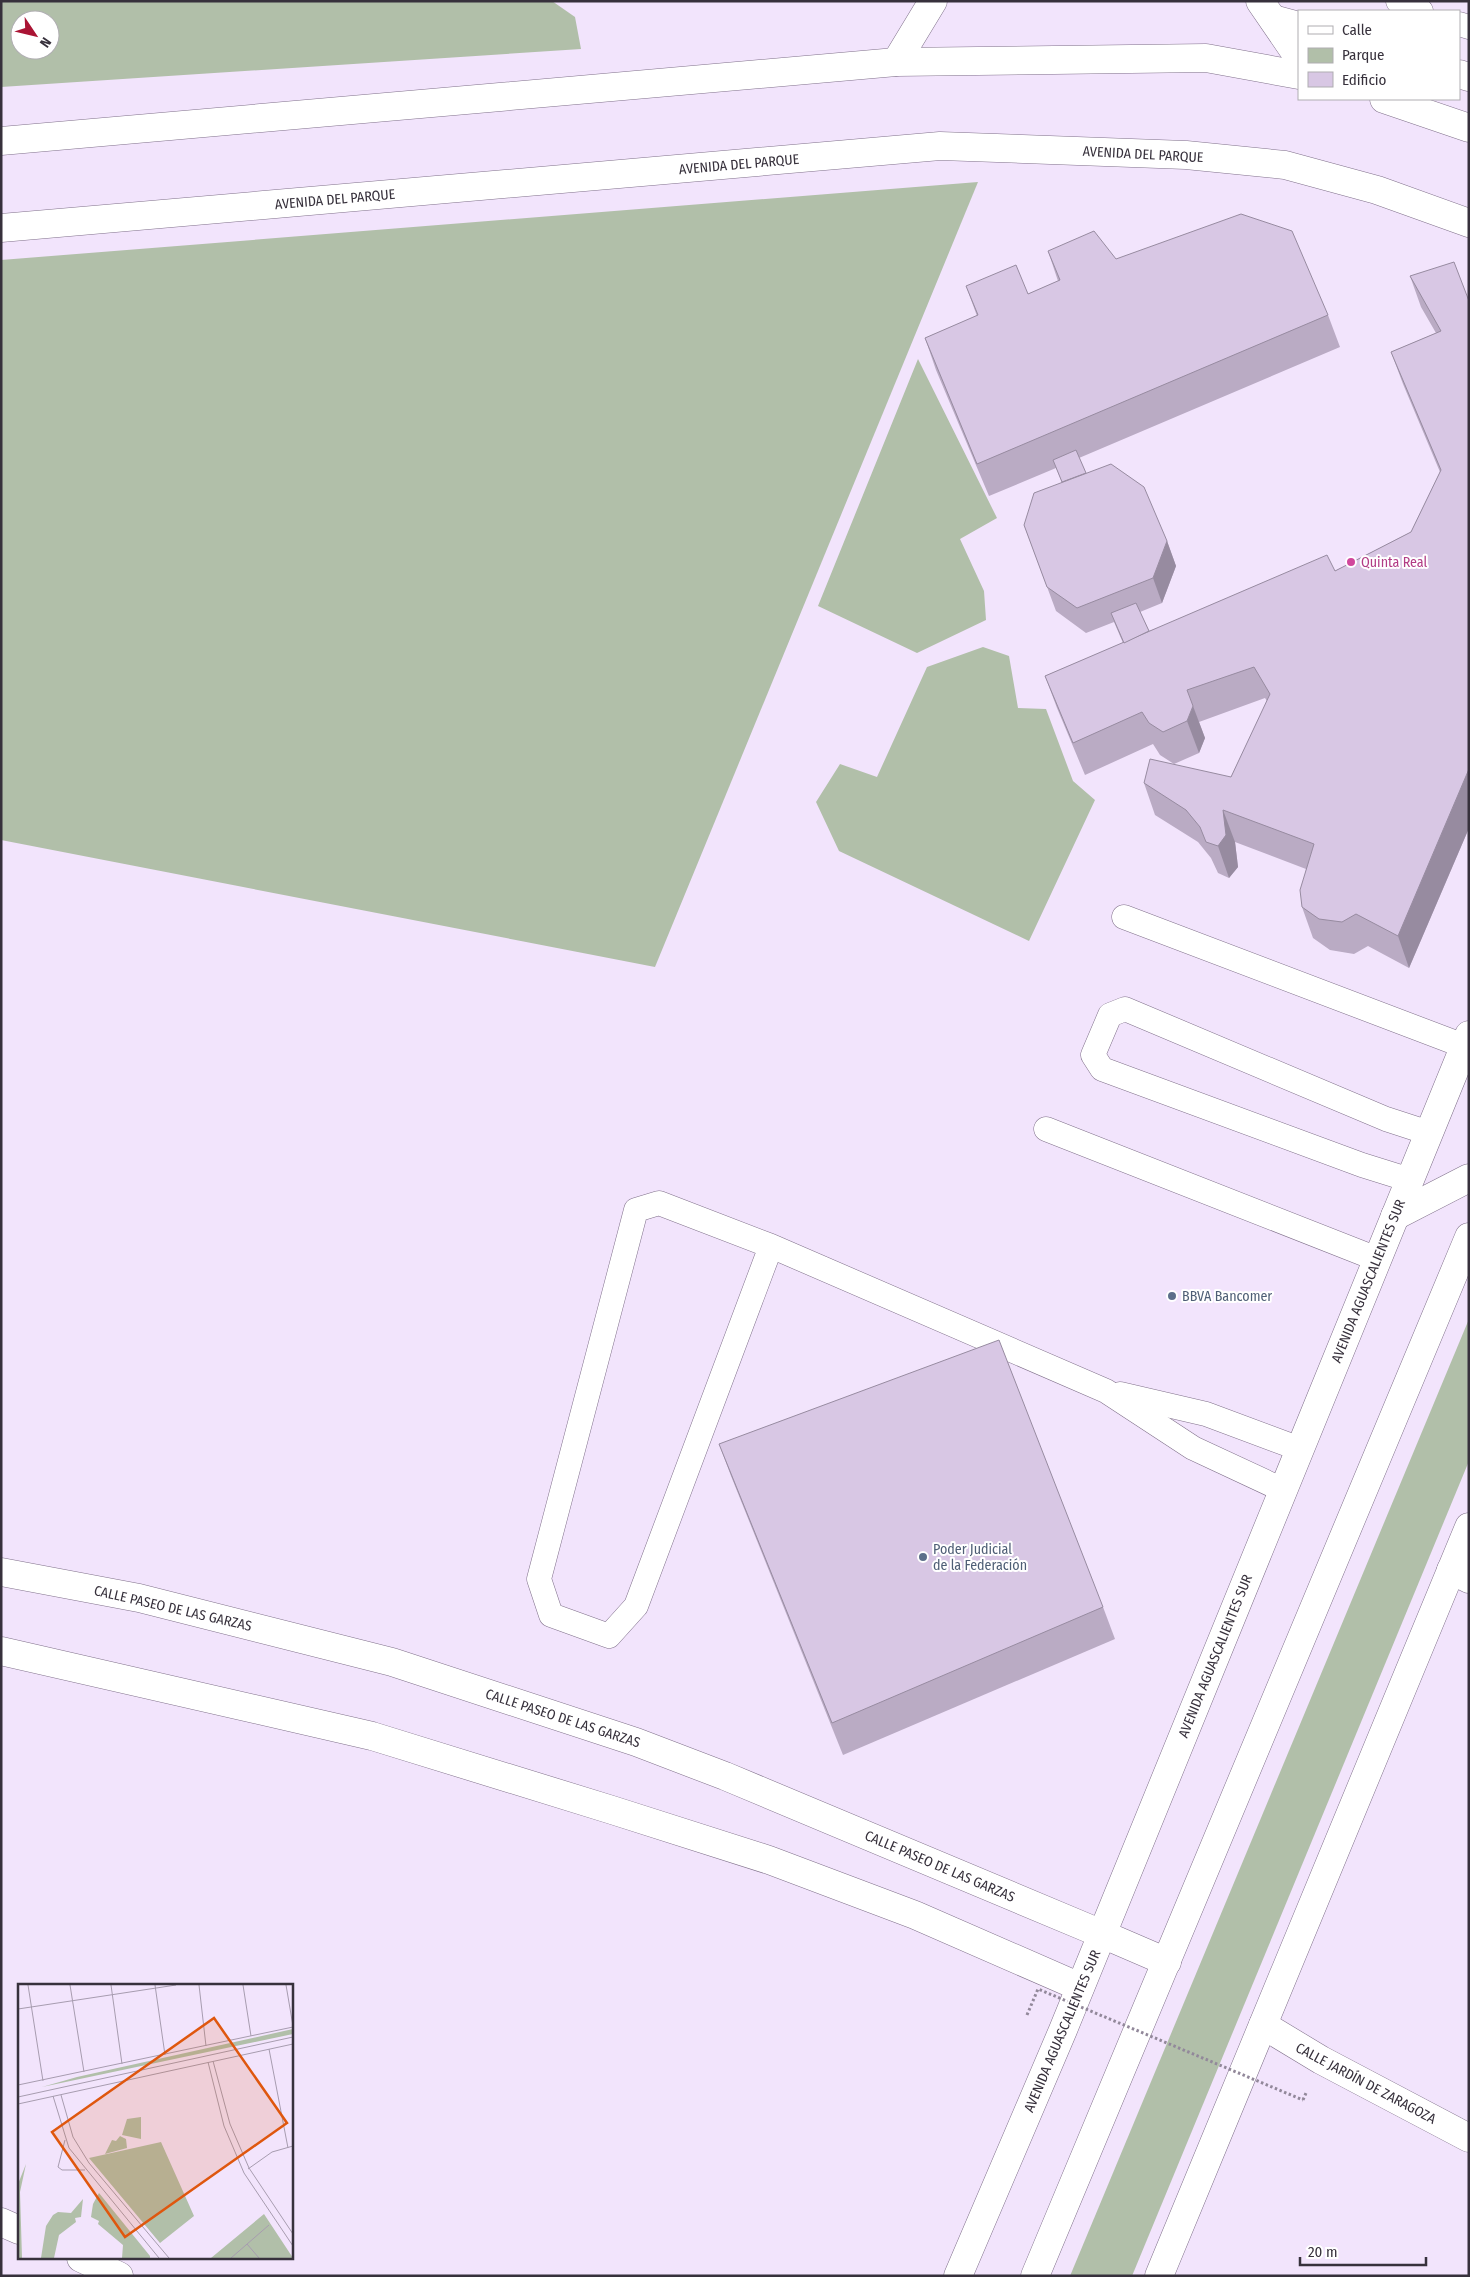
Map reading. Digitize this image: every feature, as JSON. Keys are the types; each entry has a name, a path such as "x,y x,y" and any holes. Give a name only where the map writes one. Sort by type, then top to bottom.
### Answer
{"street":[{"path":"896,62 933,1"},
{"path":"1278,15 1298,56"},
{"path":"1,141 896,62 1206,58 1298,75"},
{"path":"1388,100 1469,128"},
{"name":"AVENIDA DEL PARQUE","path":"1,228 940,146 1186,154 1285,165 1377,190 1469,223"},
{"name":"AVENIDA AGUASCALIENTES SUR","path":"958,2276 1102,1934 1466,1040"},
{"path":"1395,1216 1469,1178"},
{"path":"1035,2276 1469,1237"},
{"path":"1159,2276 1263,2025 1460,1574 1469,1527"},
{"name":"CALLE PASEO DE LAS GARZAS","path":"1,1572 140,1598 392,1662 636,1742 725,1776 1167,1962"},
{"path":"1,1651 372,1736 622,1813 769,1860 915,1914 1080,1987"},
{"name":"CALLE JARDÍN DE ZARAGOZA","path":"1263,2025 1321,2060 1469,2138"},
{"path":"1,2222 18,2230"},
{"path":"85,2260 119,2276"}],"lane":[{"path":"1124,917 1466,1040"},
{"path":"1410,1180 1362,1165 1102,1069 1093,1055 1110,1015 1125,1009 1386,1119 1429,1133"},
{"path":"1046,1129 1377,1259"},
{"path":"771,1246 636,1606 609,1636 551,1614 539,1579 636,1210 659,1203 771,1246 1106,1391 1192,1448 1283,1490"},
{"path":"1106,1391 1206,1414 1300,1449"}],"path":[{"path":"1027,2015 1038,1989 1303,2100"}],"green space":[{"path":"1,1 552,1 575,17 581,49 1,87"},
{"path":"978,182 655,967 1,840 1,260"},
{"path":"918,359 997,518 960,539 984,591 986,620 917,653 818,606"},
{"path":"983,647 1009,656 1018,708 1046,709 1073,781 1095,800 1029,941 839,851 816,802 840,764 877,777 927,667"},
{"path":"1469,1319 1469,1461 1132,2276 1070,2276"}],"building":[{"path":"1241,214 1292,231 1328,315 977,464 925,338 978,315 966,286 1016,265 1028,294 1060,280 1048,251 1094,231 1116,259"},
{"path":"1454,262 1469,301 1469,769 1398,936 1356,914 1342,922 1319,919 1302,907 1300,890 1314,844 1223,810 1226,835 1218,846 1206,842 1200,827 1186,810 1144,783 1150,759 1231,777 1270,694 1254,667 1187,690 1193,706 1187,721 1163,732 1149,723 1142,712 1073,743 1045,676 1327,555 1335,571 1411,532 1441,470 1391,352 1441,331 1410,276"},
{"path":"1076,450 1086,473 1062,482 1053,460"},
{"path":"1111,464 1144,487 1167,541 1153,578 1077,608 1047,587 1024,525 1034,493"},
{"path":"1136,603 1149,631 1124,643 1111,613"},
{"name":"Poder Judicial de la Federación","path":"999,1340 1103,1607 832,1723 719,1444"}],"place":[{"name":"Quinta Real","path":"1351,562"},
{"name":"BBVA Bancomer","path":"1172,1296"},
{"name":"Poder Judicial de la Federación","path":"923,1557"}]}
